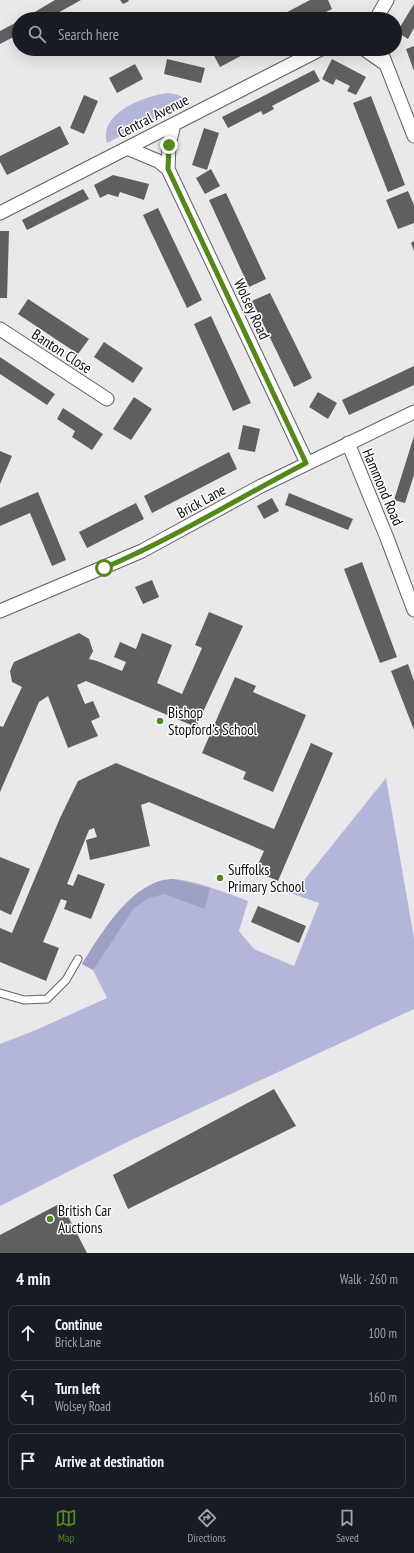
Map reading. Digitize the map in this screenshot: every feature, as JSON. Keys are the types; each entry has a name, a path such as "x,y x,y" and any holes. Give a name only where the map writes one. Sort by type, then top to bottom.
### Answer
{"street":[{"path":"380,12 388,0"},
{"name":"Central Avenue","path":"0,213 307,56"},
{"path":"374,56 384,63"},
{"path":"382,56 414,136"},
{"name":"Wolsey Road","path":"174,124 168,150 168,169 306,463"},
{"path":"127,148 158,161 168,169"},
{"name":"Banton Close","path":"0,329 107,399"},
{"name":"Brick Lane","path":"0,611 142,551 306,463 414,412"},
{"name":"Hammond Road","path":"348,443 387,538 414,610"}],"lane":[{"path":"0,993 24,1000 47,999 66,980 78,959"}],"shaded area":[{"path":"167,93 180,96 186,102 107,143 106,132 109,123 116,115 136,102"},
{"path":"386,778 414,938 414,1009 125,1143 0,1206 0,1044 36,1030 107,998 93,970 82,964 98,938 119,911 131,898 144,888 157,882 172,879 190,881 210,887 248,901 239,931 254,949 294,966 319,903 293,894"},
{"path":"173,879 210,888 205,909 164,894 149,898 134,908 93,970 82,964 104,929 132,898 157,882"}],"building":[{"path":"55,0 81,0 60,12 35,12"},
{"path":"120,0 128,0 129,1 123,4"},
{"path":"310,0 328,0 332,9 326,12 287,12"},
{"path":"414,4 414,28 408,39 402,35 402,24"},
{"path":"12,25 12,38 0,44 0,31"},
{"path":"414,46 414,71 406,49"},
{"path":"214,56 241,56 220,67"},
{"path":"167,59 205,68 201,83 164,74"},
{"path":"332,59 366,77 356,95 347,91 350,86 336,79 333,85 322,79"},
{"path":"135,64 143,79 117,93 109,78"},
{"path":"314,70 320,81 272,106 274,109 263,115 261,111 228,128 222,117"},
{"path":"84,95 98,101 84,134 70,128"},
{"path":"371,96 405,185 388,192 353,103"},
{"path":"60,126 69,144 7,175 0,162 0,156"},
{"path":"204,128 219,133 207,170 192,165"},
{"path":"211,169 220,186 205,194 196,178"},
{"path":"113,175 149,184 144,200 120,192 118,197 108,194 100,198 94,185"},
{"path":"83,189 89,199 27,230 22,220"},
{"path":"408,191 414,205 414,223 398,229 386,200"},
{"path":"226,193 266,279 249,287 209,200"},
{"path":"158,208 202,300 187,308 143,215"},
{"path":"0,231 9,231 7,298 0,298"},
{"path":"414,241 414,251 411,243"},
{"path":"270,293 312,378 294,387 252,301"},
{"path":"28,299 89,339 78,354 18,314"},
{"path":"211,316 251,403 233,411 194,324"},
{"path":"104,342 143,368 133,383 94,357"},
{"path":"0,357 55,394 47,405 0,374"},
{"path":"414,366 414,385 349,415 342,400"},
{"path":"318,392 337,403 328,419 309,407"},
{"path":"134,397 152,409 131,440 113,429"},
{"path":"63,408 103,434 92,450 72,437 75,431 57,419"},
{"path":"243,425 260,429 255,452 238,449"},
{"path":"414,436 414,475 405,503 394,500"},
{"path":"0,451 12,456 0,484"},
{"path":"229,452 237,469 152,513 144,496"},
{"path":"38,492 66,560 52,566 30,513 0,526 0,508"},
{"path":"289,493 353,519 348,530 285,505"},
{"path":"272,498 279,511 264,519 257,506"},
{"path":"136,503 144,519 87,548 79,532"},
{"path":"362,562 397,657 380,663 344,569"},
{"path":"152,580 159,597 143,604 135,587"},
{"path":"209,612 243,626 196,727 86,681 77,685 85,704 93,701 100,717 91,721 98,736 68,748 48,696 39,702 0,792 0,726 3,727 22,687 12,682 10,671 14,662 79,633 89,639 93,651 89,659 122,671 126,662 114,657 120,642 136,649 142,633 172,645 157,683 182,694 202,648 195,645"},
{"path":"408,664 414,681 414,730 391,671"},
{"path":"235,677 256,686 253,692 306,715 273,792 243,779 246,772 202,753"},
{"path":"311,743 333,753 278,881 255,871 264,851 149,802 141,805 150,846 90,860 86,840 97,837 94,828 89,830 67,884 73,886 78,874 105,884 91,919 64,909 67,901 61,899 43,942 59,948 46,981 0,962 0,928 12,933 60,818 78,781 116,763 274,829"},
{"path":"0,857 30,869 11,915 0,910"},
{"path":"258,906 306,926 299,943 251,922"},
{"path":"274,1089 296,1126 128,1209 113,1175"},
{"name":"British Car Auctions","path":"61,1203 87,1253 0,1253 0,1235"}],"place":[{"name":"Bishop Stopford's School","path":"160,721"},
{"name":"Suffolks Primary School","path":"220,878"},
{"name":"British Car Auctions","path":"50,1219"}],"route":[{"path":"104,568 142,551 306,463 168,169 169,145"}]}
